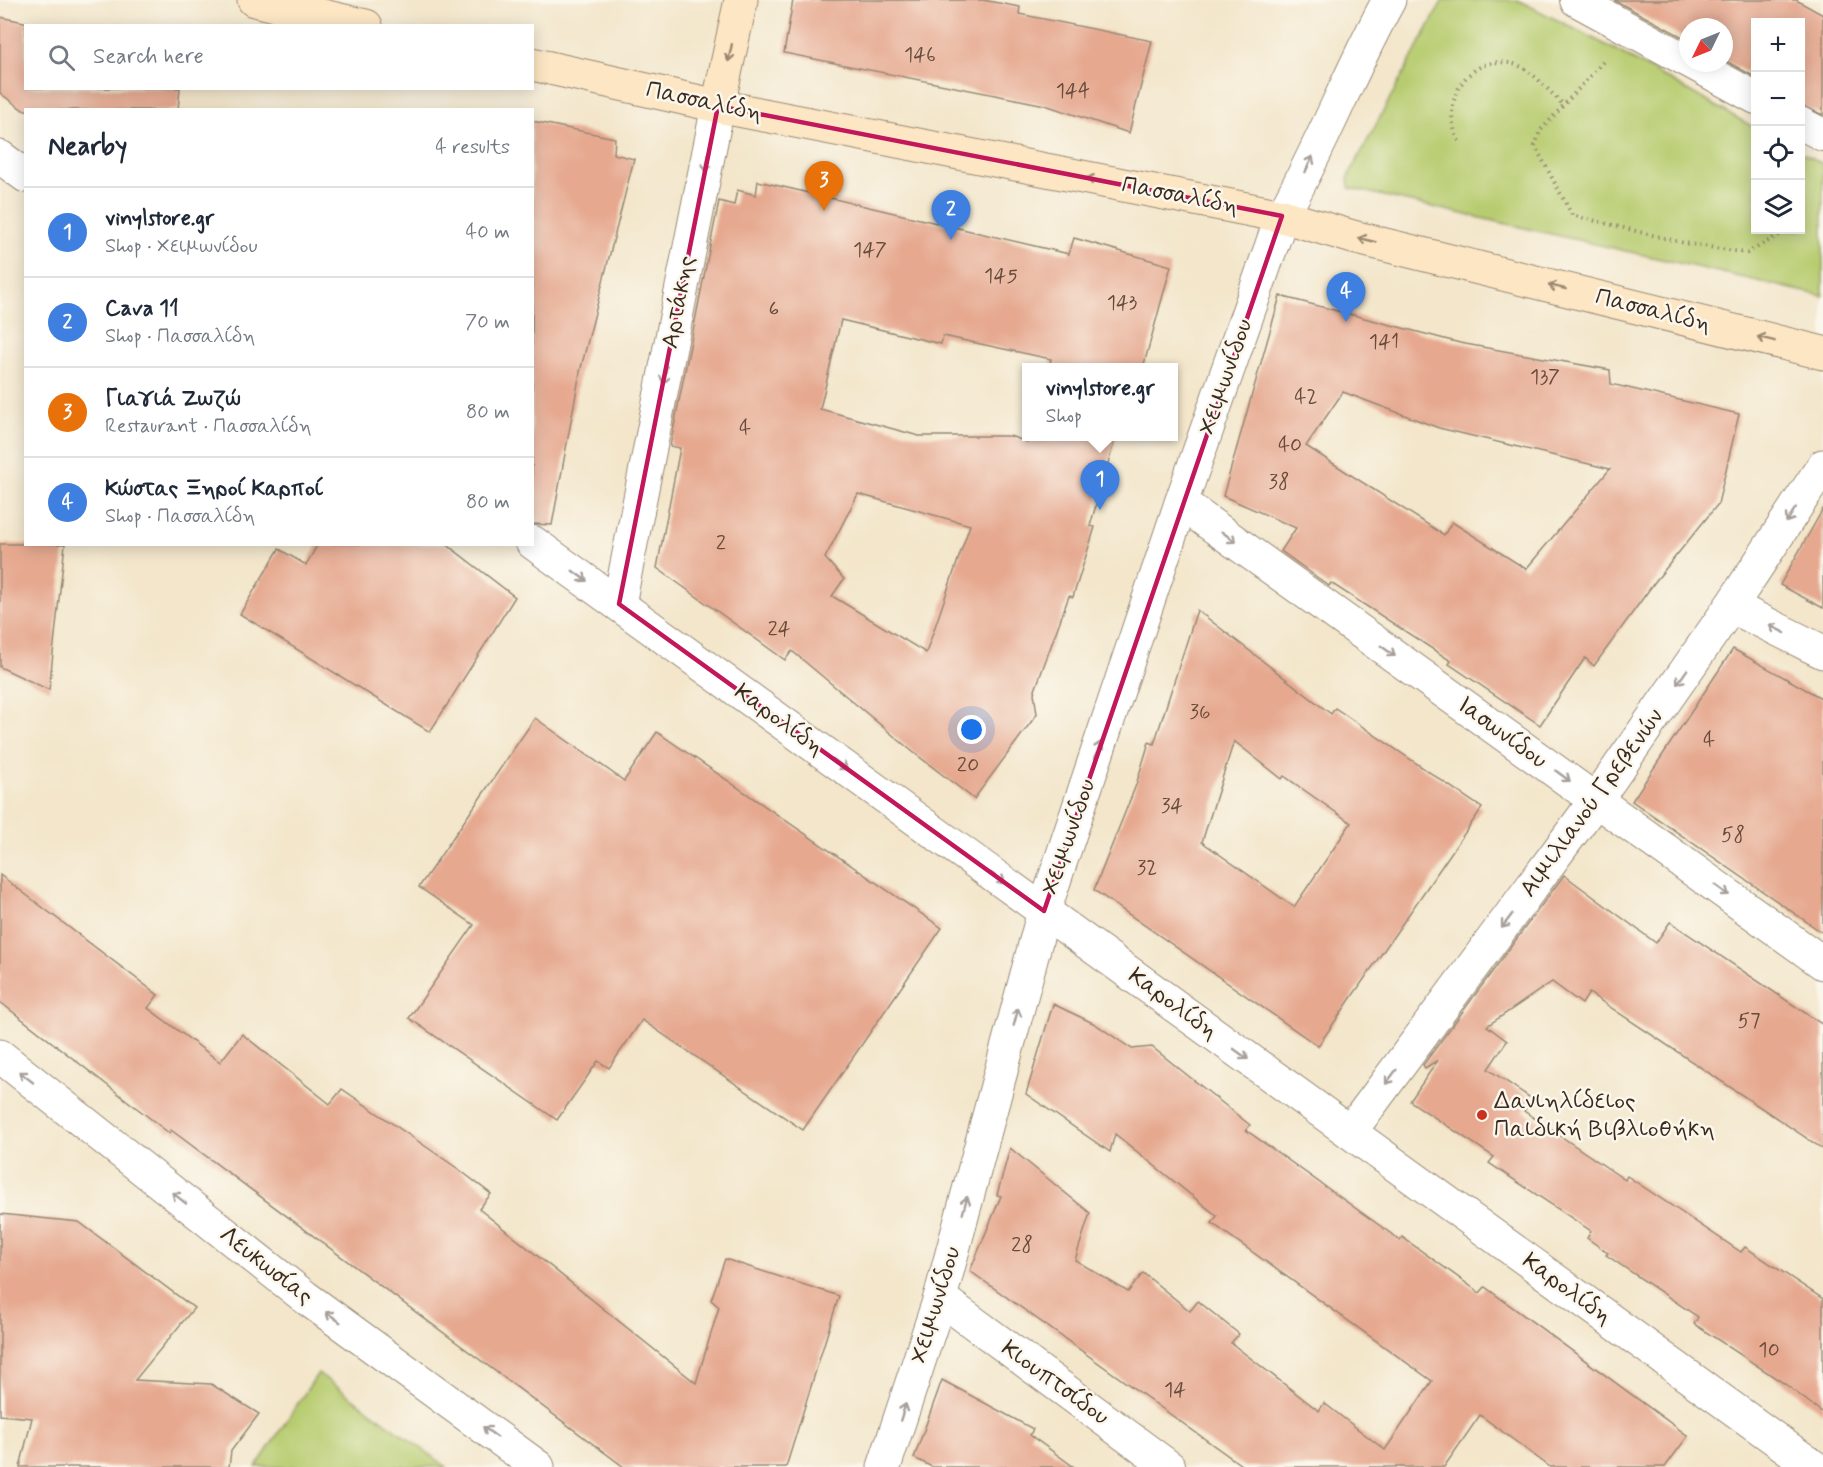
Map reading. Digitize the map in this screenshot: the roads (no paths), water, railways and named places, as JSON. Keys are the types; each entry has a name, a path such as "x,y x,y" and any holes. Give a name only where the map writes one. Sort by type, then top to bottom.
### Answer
{"main road":[{"path":"254,0 357,24"},
{"name":"Αρτάκης","path":"718,106 741,0"},
{"name":"Πασσαλίδη","path":"534,64 718,106 1282,216 1353,237 1823,353"}],"street":[{"name":"Χειμωνίδου","path":"884,1467 940,1299 1044,911 1181,504 1282,216 1300,184 1359,56 1389,0"},
{"path":"1576,0 1679,56"},
{"path":"1708,72 1751,96"},
{"name":"Αρτάκης","path":"619,604 718,106"},
{"path":"1805,126 1823,135"},
{"path":"0,158 24,175"},
{"name":"Αιμιλιανού Γρεβενών","path":"1350,1132 1596,800 1731,606 1823,466"},
{"name":"Ιασωνίδου","path":"1181,504 1823,963"},
{"name":"Καρολίδη","path":"534,543 1814,1467"},
{"path":"1731,606 1823,652"},
{"name":"Λευκωσίας","path":"0,1056 305,1297 538,1467"},
{"name":"Κιουπτσίδου","path":"940,1299 1169,1467"}],"place":[{"name":"Γιαγιά Ζωζώ","path":"824,211"},
{"name":"Cava 11","path":"951,240"},
{"name":"Κώστας Ξηροί Καρποί","path":"1346,322"},
{"name":"vinylstore.gr","path":"1100,510"},
{"name":"Δανιηλίδειος Παιδική Βιβλιοθήκη","path":"1482,1115"}]}
